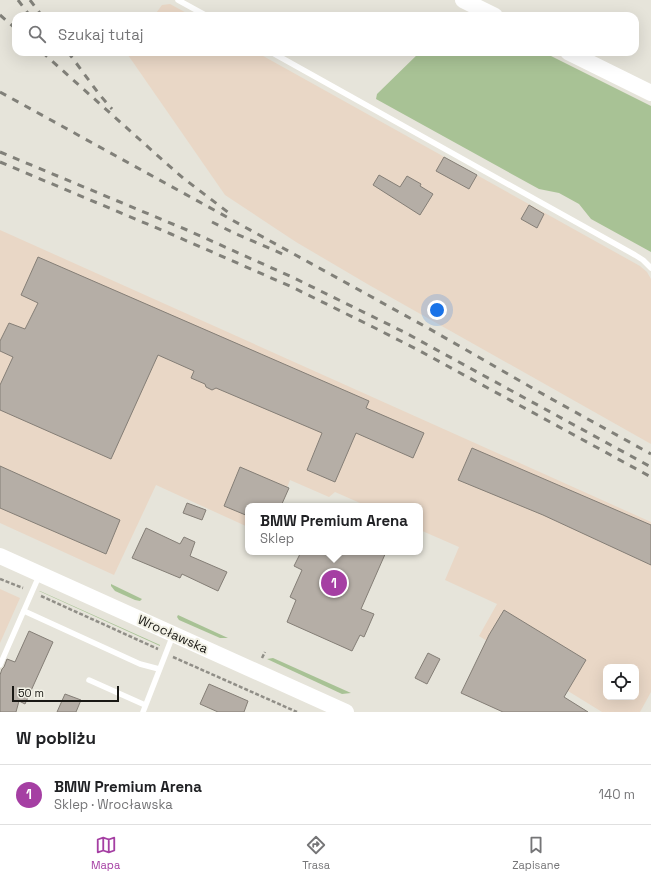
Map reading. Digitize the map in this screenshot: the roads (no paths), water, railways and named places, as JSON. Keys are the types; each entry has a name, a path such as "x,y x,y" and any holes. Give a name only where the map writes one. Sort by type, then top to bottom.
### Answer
{"street":[{"path":"463,0 487,12"},
{"path":"576,56 651,93"},
{"name":"Wrocławska","path":"0,556 346,712"}],"lane":[{"path":"178,0 200,12"},
{"path":"278,56 635,255 651,268"},
{"path":"0,665 40,574"},
{"path":"24,611 140,664 160,669"},
{"path":"143,712 174,634"},
{"path":"89,680 145,705"}],"railway":[{"path":"18,0 27,12"},
{"path":"30,0 39,12"},
{"path":"0,15 12,26"},
{"path":"46,56 183,178 233,216"},
{"path":"71,56 112,109"},
{"path":"0,92 428,328 651,454"},
{"path":"0,152 187,230 292,277 404,332 651,467"},
{"path":"0,162 292,287 420,351 651,477"},
{"path":"212,222 285,255"}],"place":[{"name":"BMW Premium Arena","path":"334,583"}]}
